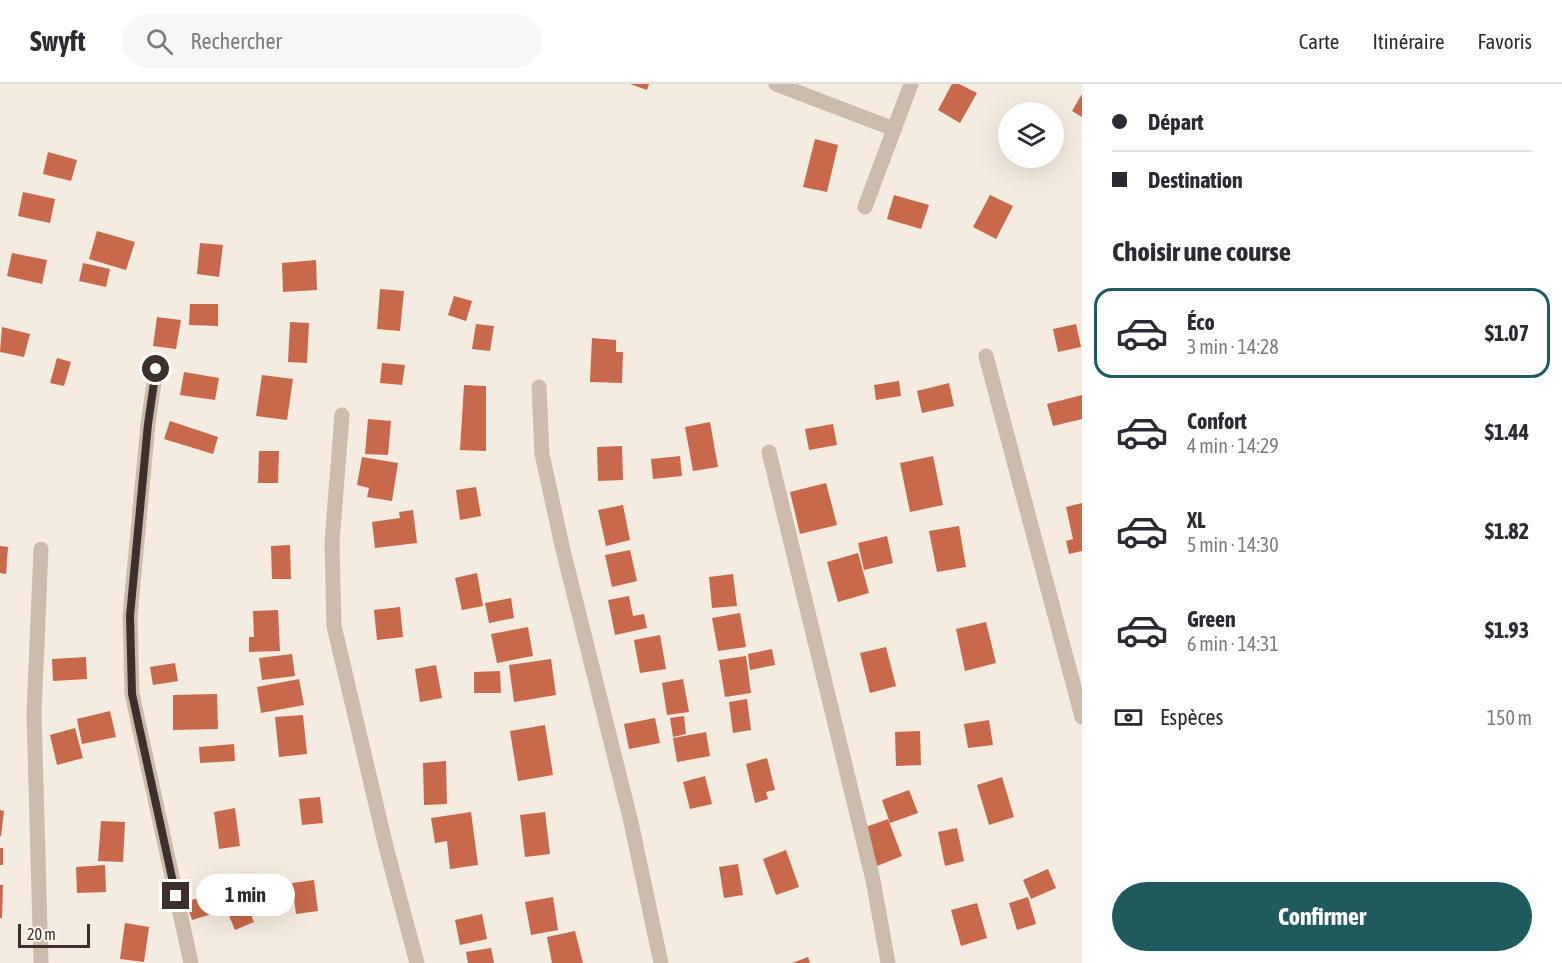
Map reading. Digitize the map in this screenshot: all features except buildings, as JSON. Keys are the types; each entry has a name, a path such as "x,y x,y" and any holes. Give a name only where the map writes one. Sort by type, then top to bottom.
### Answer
{"street":[{"path":"776,84 894,129"},
{"path":"865,207 911,84"},
{"path":"986,356 1082,717"},
{"path":"156,369 148,424 130,616 132,694 191,963"},
{"path":"539,387 542,454 563,550 631,822 661,963"},
{"path":"342,415 332,542 334,626 386,847 417,963"},
{"path":"769,452 873,880 888,963"},
{"path":"41,549 34,714 41,963"}],"route":[{"path":"156,369 148,424 130,616 132,694 176,896"}]}
